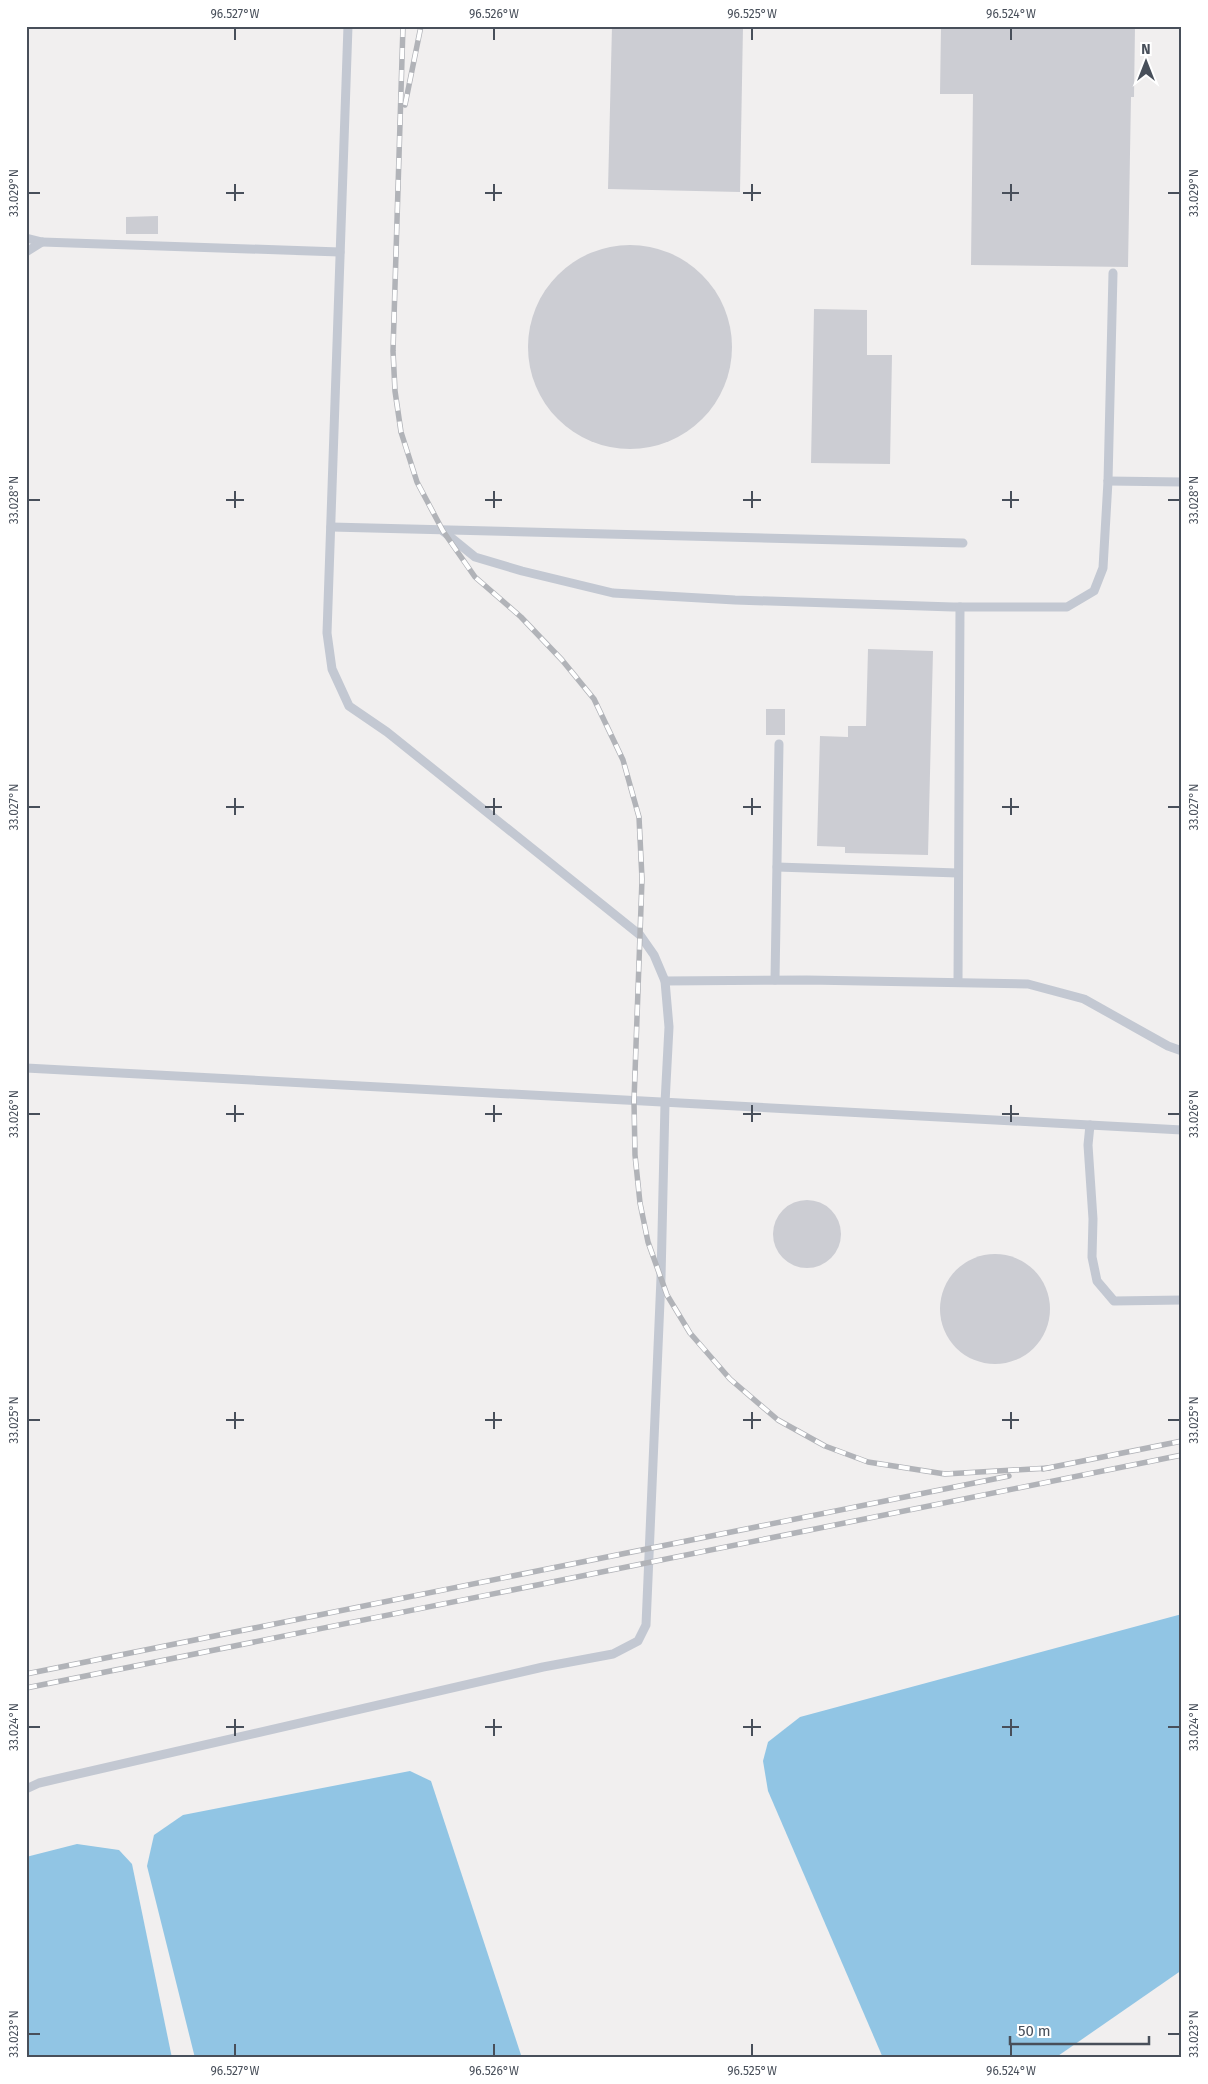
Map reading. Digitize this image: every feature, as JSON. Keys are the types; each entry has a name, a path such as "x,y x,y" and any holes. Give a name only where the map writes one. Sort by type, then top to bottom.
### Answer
{"lane":[{"path":"26,1789 39,1783 68,1776 544,1667 613,1654 638,1641 646,1625 661,1278 664,1103 669,1027 665,981 654,955 640,935 387,732 349,706 332,669 327,634 348,26"},
{"path":"26,238 42,242 340,252"},
{"path":"26,252 42,242"},
{"path":"443,531 475,557 522,572 613,593 735,600 960,607 1066,607 1094,590 1103,568 1108,481 1113,272"},
{"path":"1108,481 1182,482"},
{"path":"331,527 963,543"},
{"path":"958,982 960,607"},
{"path":"775,980 779,744"},
{"path":"777,867 958,873"},
{"path":"665,981 775,980 1028,984 1084,999 1168,1046 1182,1051"},
{"path":"26,1068 1182,1130"},
{"path":"1090,1125 1088,1144 1094,1219 1092,1257 1096,1280 1114,1301 1182,1300"}],"water":[{"path":"1182,1614 1182,1970 1055,2058 883,2058 768,1791 763,1761 768,1742 800,1717"},
{"path":"410,1771 431,1781 522,2058 195,2058 147,1866 154,1835 183,1815"},
{"path":"77,1844 119,1850 132,1864 172,2058 26,2058 26,1857"}],"building":[{"path":"612,26 743,26 740,192 608,189"},
{"path":"941,26 1135,26 1134,97 1131,97 1128,267 971,265 973,94 940,94"},
{"path":"158,216 158,234 126,234 126,217"},
{"path":"630,245 650,247 669,253 686,262 702,275 715,291 724,308 730,327 732,347 730,367 724,386 715,403 702,419 686,432 669,441 650,447 630,449 610,447 591,441 574,432 558,419 545,403 536,386 530,367 528,347 530,327 536,308 545,291 558,275 574,262 591,253 610,247"},
{"path":"814,309 867,310 867,355 892,355 890,464 811,463"},
{"path":"868,649 933,651 928,855 845,853 845,847 817,846 820,736 848,737 848,726 866,726"},
{"path":"766,709 785,709 785,735 766,735"},
{"path":"800,1200 814,1200 826,1205 836,1215 841,1227 841,1241 836,1253 826,1263 814,1268 800,1268 788,1263 778,1253 773,1241 773,1227 778,1215 788,1205"},
{"path":"995,1254 1016,1258 1034,1270 1046,1288 1050,1309 1046,1330 1034,1348 1016,1360 995,1364 974,1360 956,1348 944,1330 940,1309 944,1288 956,1270 974,1258"}],"railway":[{"path":"403,26 393,351 395,391 401,432 417,482 443,531 475,577 521,617 562,660 594,699 623,760 639,817 642,879 634,1101 635,1155 640,1203 648,1242 667,1295 690,1333 730,1379 778,1420 825,1446 868,1462 945,1474 1049,1468"},
{"path":"405,105 421,26"},
{"path":"1043,1469 1182,1441"},
{"path":"26,1688 1182,1455"},
{"path":"26,1674 1009,1476"}]}
